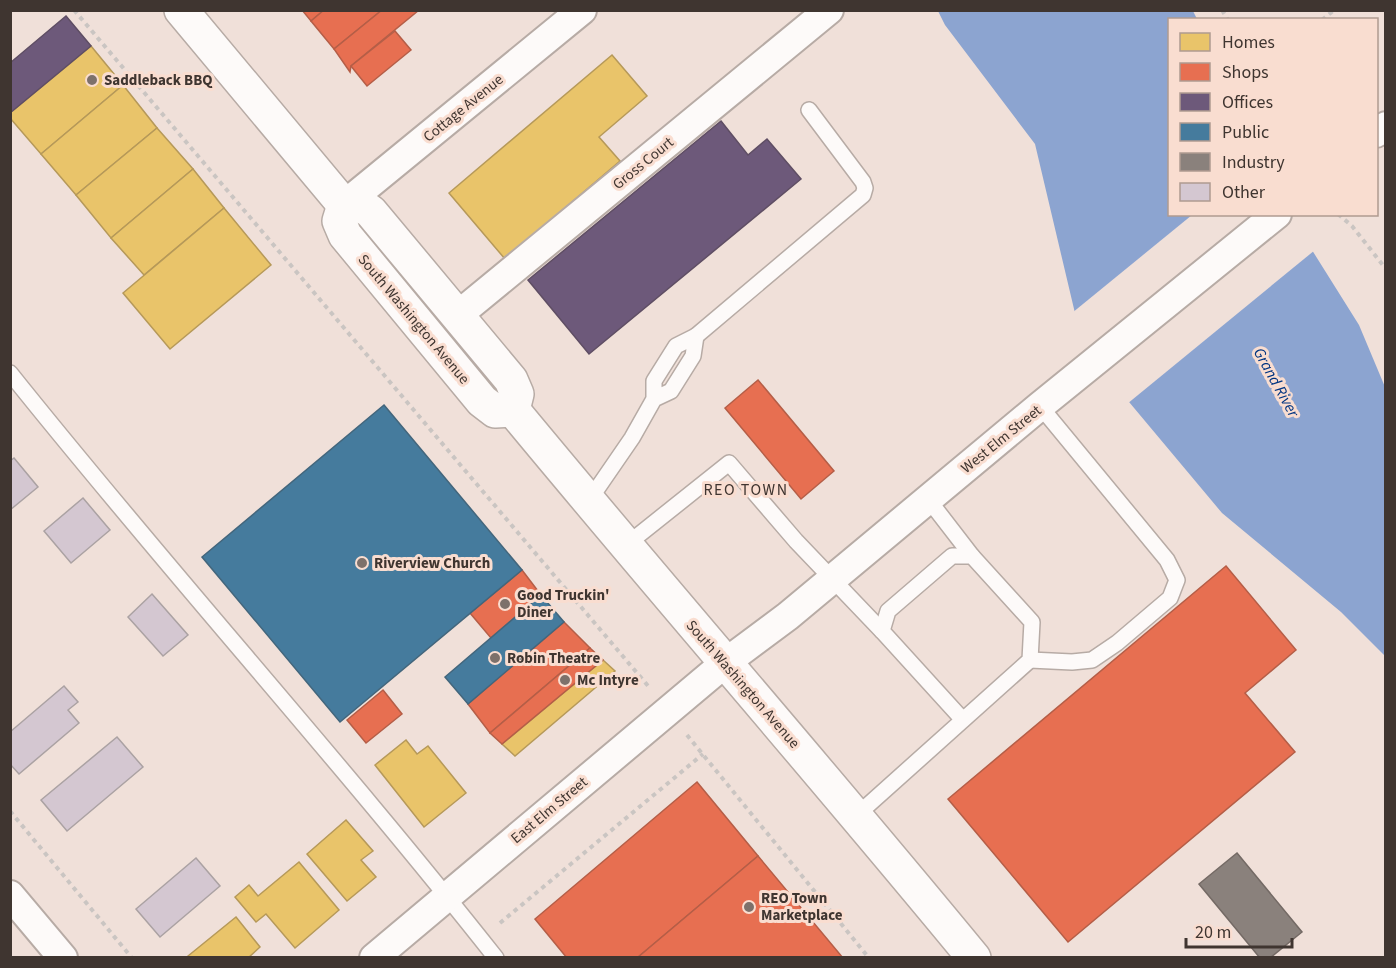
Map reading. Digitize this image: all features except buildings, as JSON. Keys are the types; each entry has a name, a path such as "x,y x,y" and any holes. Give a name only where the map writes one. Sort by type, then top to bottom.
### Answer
{"street":[{"path":"181,10 344,205 360,204 371,212 458,315 511,380 516,394 513,410"},
{"name":"Cottage Avenue","path":"344,205 582,10"},
{"name":"Gross Court","path":"458,315 829,10"},
{"name":"South Washington Avenue","path":"344,205 339,221 345,235 482,401 495,411 513,410 625,546 857,815 974,957"},
{"name":"West Elm Street","path":"725,663 788,615 1040,406 1275,216"},
{"name":"East Elm Street","path":"374,957 725,663"},
{"path":"10,895 63,957"}],"lane":[{"path":"588,502 632,438 654,399 671,391 693,356 696,336 863,195 865,188 863,182 809,110"},
{"path":"10,373 88,470 163,556 447,895 496,957"},
{"path":"857,815 1030,660 1072,662 1092,660 1117,643 1170,598 1177,580 1167,560 1040,406"},
{"path":"625,546 729,463 795,541 833,578 963,720"},
{"path":"928,499 972,556 1032,622 1030,660"},
{"path":"882,631 888,611 952,556 972,556"}],"path":[{"path":"74,10 636,672 869,957"},
{"path":"1340,216 1352,226 1386,268"},
{"path":"481,938 703,754"},
{"path":"10,811 132,957"}],"water":[{"name":"Grand River","path":"938,11 1193,11 1196,18 1168,18 1168,216 1291,216 1359,325 1385,387 1385,656 1341,612 1222,513 1083,347 1035,144 945,25"}],"pier":[{"path":"1191,216 1294,216 1315,250 1127,404 1081,348 1072,313"}],"place":[{"name":"Saddleback BBQ","path":"92,80"},
{"name":"Riverview Church","path":"362,563"},
{"name":"Good Truckin' Diner","path":"505,604"},
{"name":"Robin Theatre","path":"495,658"},
{"name":"Mc Intyre","path":"565,680"},
{"name":"REO Town Marketplace","path":"749,907"}],"district":[{"name":"REO TOWN","path":"746,489"}]}
